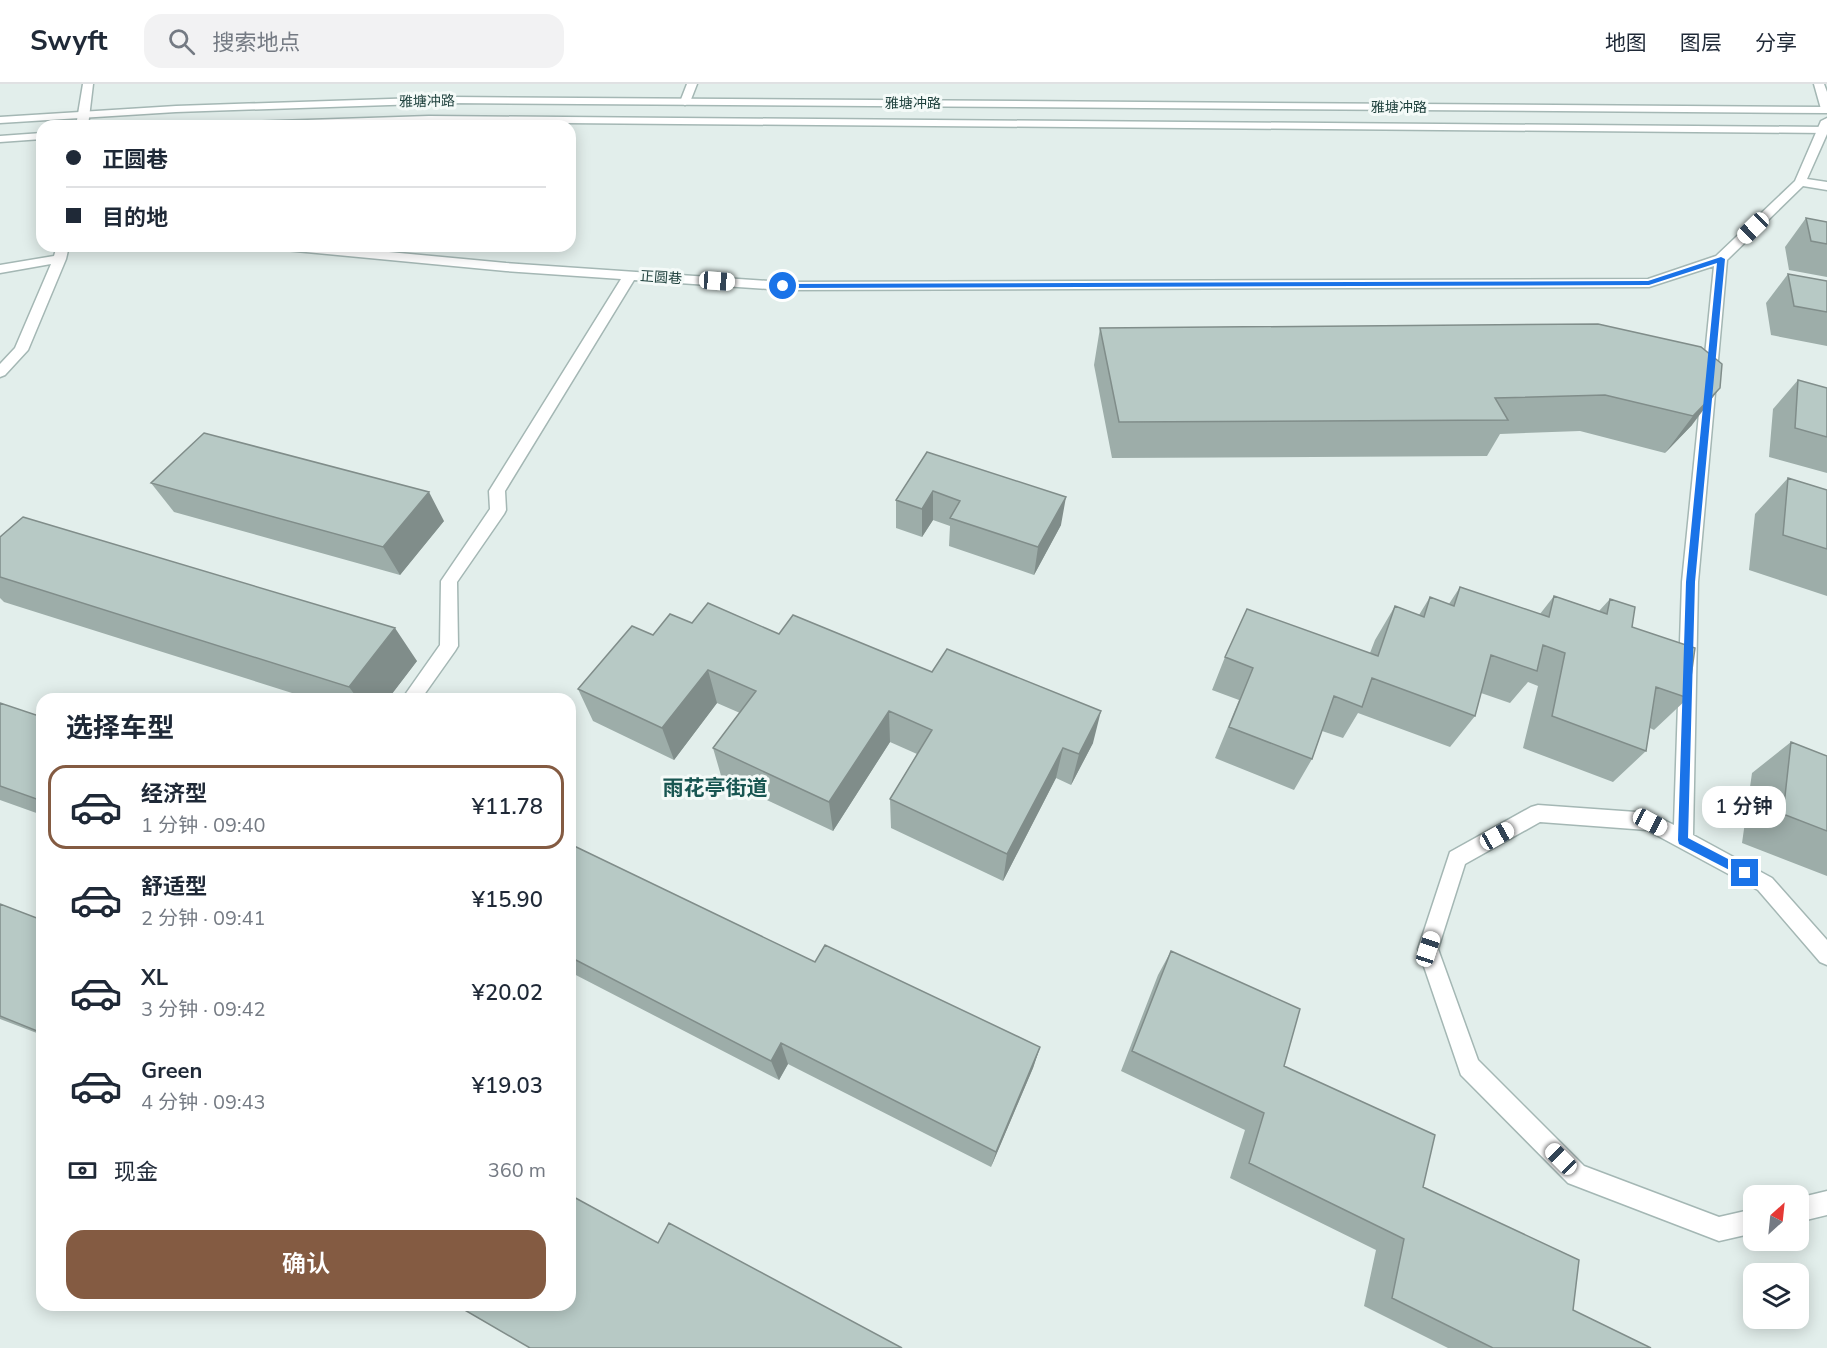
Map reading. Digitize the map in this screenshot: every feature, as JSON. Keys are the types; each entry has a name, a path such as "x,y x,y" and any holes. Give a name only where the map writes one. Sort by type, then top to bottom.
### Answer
{"street":[{"path":"83,120 88,84"},
{"path":"685,102 692,84"},
{"path":"1819,84 1827,109"},
{"name":"雅塘冲路","path":"0,120 83,120 176,109 450,100 1827,109"},
{"name":"雅塘冲路","path":"398,120 1826,127"},
{"name":"正圆巷","path":"348,252 506,267 783,286 1649,283 1721,259 1800,182 1826,127"},
{"path":"0,139 36,136"},
{"path":"1800,182 1827,186"},
{"path":"0,269 61,253"},
{"path":"0,372 21,350 61,253"},
{"path":"1683,840 1690,582 1721,259"},
{"path":"415,693 449,646 449,581 498,510 497,491 630,275"},
{"path":"1743,1224 1719,1229 1576,1175 1468,1067 1428,949 1457,858 1538,813 1650,822 1765,884 1827,955"},
{"path":"1809,1207 1827,1203"}],"building":[{"path":"1806,218 1827,222 1827,244 1811,241"},
{"path":"1788,274 1827,281 1827,312 1794,306"},
{"path":"1598,324 1701,347 1722,364 1720,388 1693,416 1605,395 1495,398 1508,420 1119,422 1100,328"},
{"path":"1798,380 1827,388 1827,437 1795,428"},
{"path":"204,433 429,492 383,547 151,483"},
{"path":"927,452 1066,497 1038,547 950,518 960,501 933,491 922,509 896,500"},
{"path":"1788,478 1827,490 1827,549 1783,535"},
{"path":"23,517 395,628 349,687 0,577 0,537"},
{"path":"1460,587 1549,617 1554,596 1607,614 1610,599 1635,607 1632,627 1695,648 1688,698 1656,687 1646,751 1552,716 1565,653 1543,645 1537,671 1491,655 1475,716 1372,678 1362,707 1334,696 1312,759 1229,727 1253,668 1225,657 1247,609 1378,656 1395,606 1424,617 1430,597 1454,606"},
{"path":"708,603 779,634 793,615 932,672 947,649 1101,711 1079,754 1063,748 1007,854 890,799 932,730 889,711 829,802 713,748 756,691 708,670 662,728 578,689 632,626 653,635 670,614 692,623"},
{"path":"0,703 36,715 36,799 0,786"},
{"path":"1791,742 1827,756 1827,831 1783,814"},
{"path":"576,847 815,962 825,945 1040,1047 996,1152 781,1043 771,1061 576,960"},
{"path":"0,904 36,918 36,1031 0,1016"},
{"path":"1171,951 1300,1009 1284,1066 1435,1135 1423,1187 1579,1260 1573,1310 1651,1348 1493,1348 1392,1298 1404,1239 1249,1163 1264,1113 1132,1051"},
{"path":"576,1198 658,1243 669,1223 902,1348 530,1348 466,1311 576,1311"}],"district":[{"name":"雨花亭街道","path":"715,788"}],"route":[{"path":"783,286 1649,283 1721,259 1690,582 1683,840 1745,873"}]}
